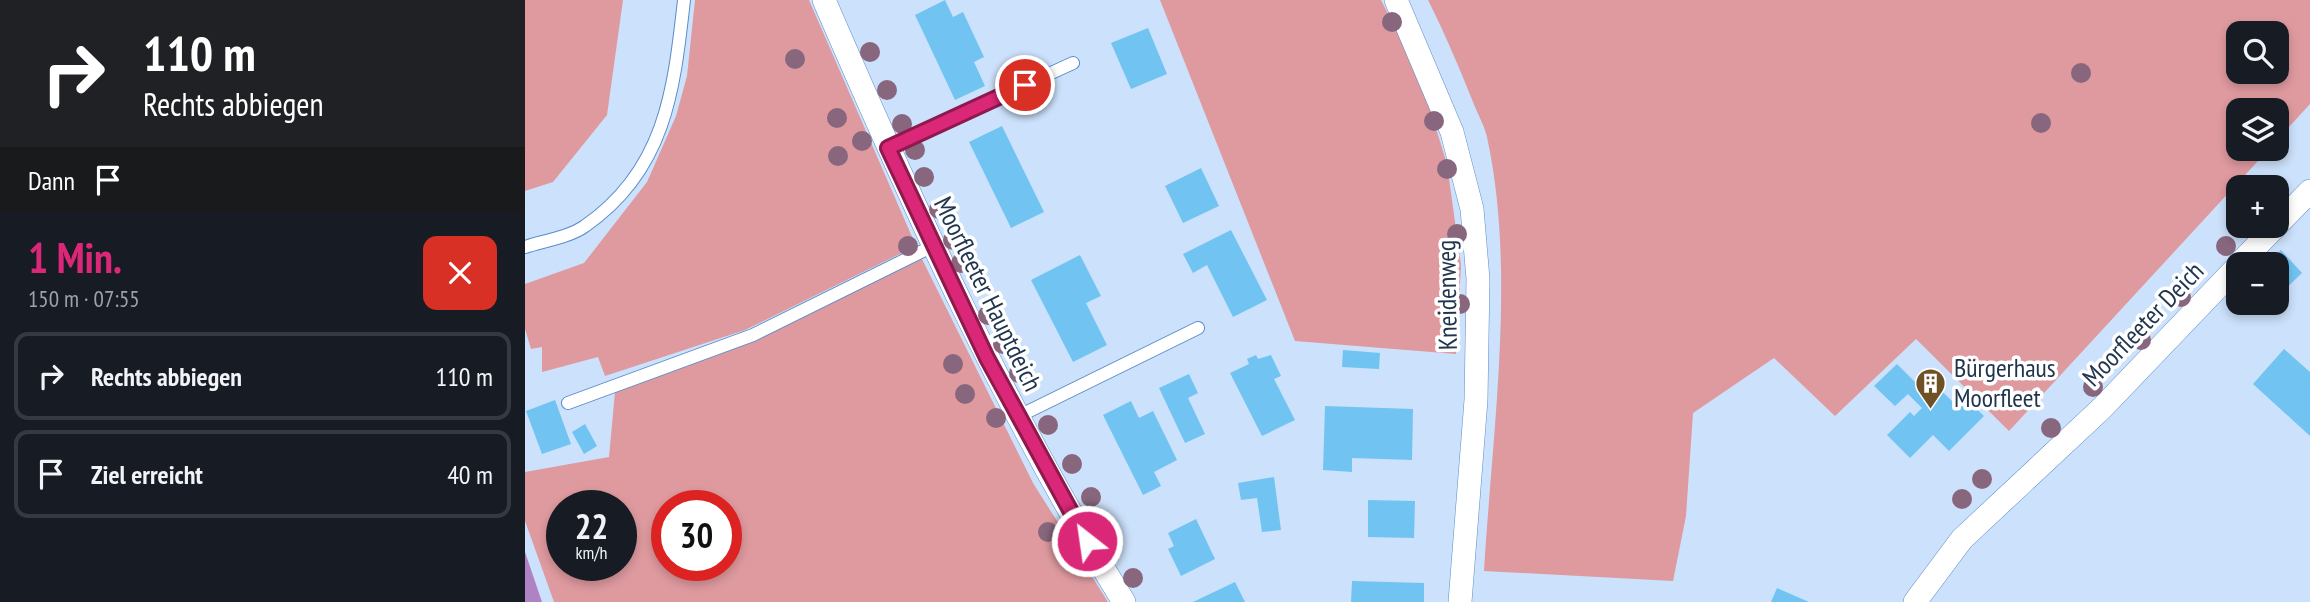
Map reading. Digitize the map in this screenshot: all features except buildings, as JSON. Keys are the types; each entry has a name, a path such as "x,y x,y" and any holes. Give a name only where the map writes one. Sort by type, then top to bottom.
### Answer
{"street":[{"name":"Moorfleeter Hauptdeich","path":"824,0 933,246 1017,417 1124,602"},
{"name":"Kneidenweg","path":"1396,0 1452,132 1472,209 1478,279 1476,400 1460,602"},
{"name":"Moorfleeter Deich","path":"2289,212 2310,191"},
{"name":"Moorfleeter Deich","path":"2251,252 2264,238"},
{"name":"Moorfleeter Deich","path":"1915,602 1962,539 2102,408 2226,279"}],"lane":[{"path":"525,247 584,228 618,197 640,170 662,127 674,87 684,0"},
{"path":"888,148 1073,63"},
{"path":"568,403 753,335 933,246"},
{"path":"1017,417 1198,328"}],"shaded area":[{"path":"525,0 623,0 607,115 553,182 525,191"},
{"path":"695,0 809,0 916,246 745,330 605,376 598,357 542,372 542,347 531,349 525,329 525,284 584,263 647,182 676,116 687,76"},
{"path":"1160,0 1381,0 1420,77 1447,164 1461,265 1456,354 1295,341"},
{"path":"1428,0 2310,0 2310,104 2289,127 2289,98 2226,98 2226,161 2258,161 2245,175 2226,175 2226,196 2009,431 1916,339 1835,416 1774,358 1693,413 1686,516 1673,581 1484,571 1499,355 1500,246 1496,193 1486,132"},
{"path":"922,259 1033,483 1108,602 554,602 546,581 637,581 637,490 546,490 546,580 525,521 525,472 609,457 615,392 827,304"},
{"path":"525,552 542,602 525,602"}],"place":[{"name":"Bürgerhaus Moorfleet","path":"1931,410"}],"route":[{"path":"1025,85 888,148 987,358 1038,456 1087,541"}]}
